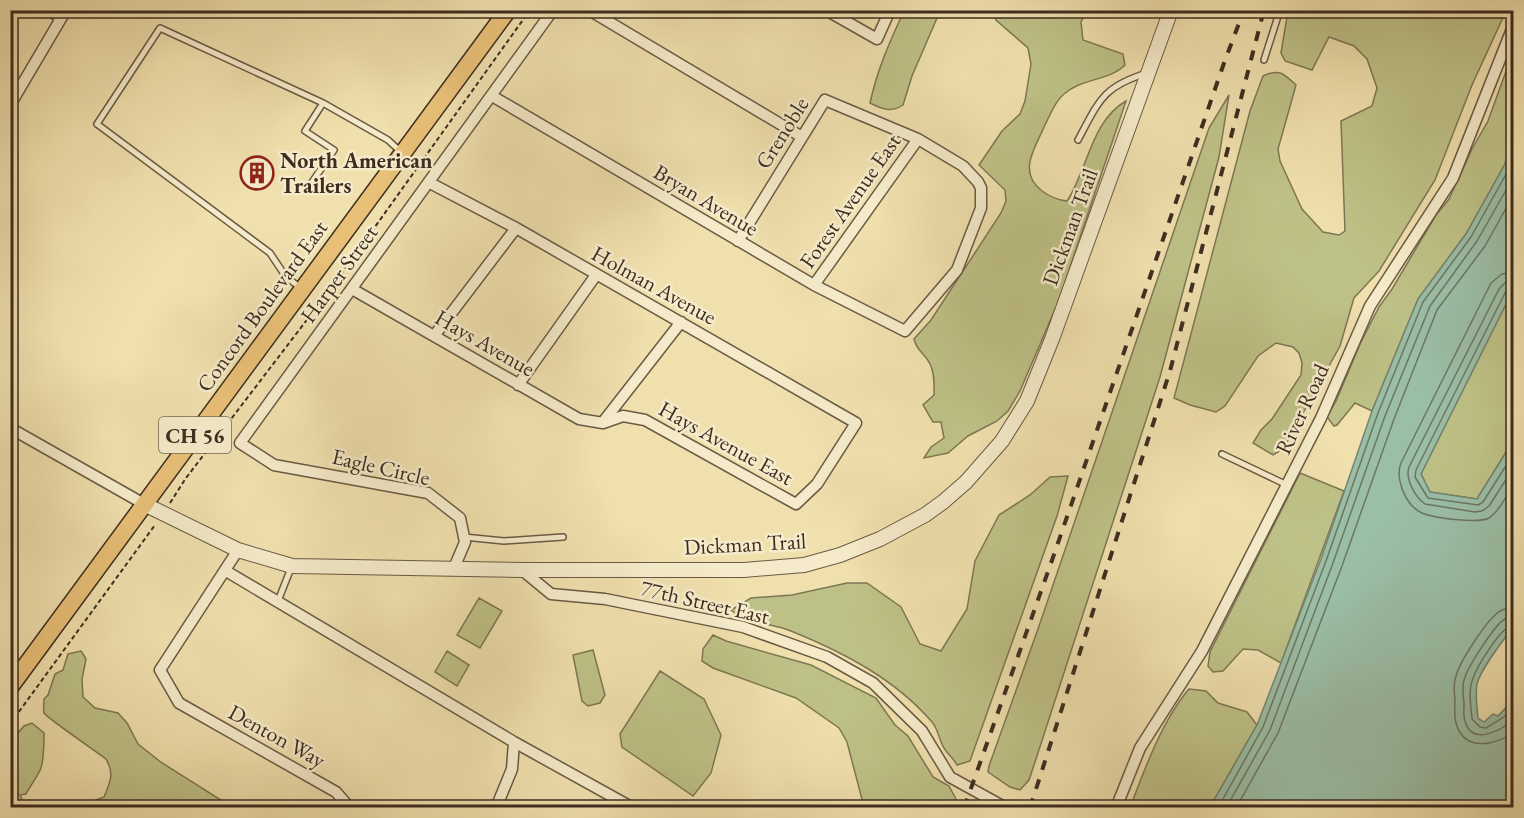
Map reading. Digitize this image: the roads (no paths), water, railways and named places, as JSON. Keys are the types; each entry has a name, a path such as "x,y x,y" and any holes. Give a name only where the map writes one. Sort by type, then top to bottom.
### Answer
{"main road":[{"name":"Concord Boulevard East","path":"10,687 504,16"}],"street":[{"path":"10,105 63,14 48,10"},
{"name":"Harper Street","path":"240,443 553,10"},
{"path":"589,10 802,137"},
{"path":"826,10 877,39 890,10"},
{"name":"Dickman Trail","path":"144,504 238,550 292,566 522,570 744,570 804,565 840,555 880,539 904,527 943,502 988,459 1027,401 1052,339 1171,10"},
{"name":"River Road","path":"1116,807 1140,748 1202,651 1321,418 1370,306 1453,178 1514,24"},
{"name":"Bryan Avenue","path":"492,96 814,285 905,331 957,270 981,208 981,188 971,173 918,139"},
{"name":"Grenoble","path":"738,241 825,100 918,139"},
{"name":"Forest Avenue East","path":"814,285 918,139"},
{"name":"Holman Avenue","path":"430,183 516,228 856,423 817,484 796,504"},
{"path":"434,336 516,228"},
{"path":"518,385 596,275"},
{"name":"Hays Avenue","path":"352,289 579,419 603,423"},
{"path":"603,423 681,322"},
{"name":"Hays Avenue East","path":"603,423 623,416 645,420 796,504"},
{"path":"10,428 144,504"},
{"name":"Eagle Circle","path":"240,443 274,465 428,493 460,518 464,537"},
{"path":"454,568 465,542 464,537"},
{"path":"238,550 226,571 514,742 633,807"},
{"name":"77th Street East","path":"522,570 550,594 605,599 743,627 827,657 873,683 922,731 950,777 1006,807"},
{"name":"Denton Way","path":"226,571 160,670 179,703 336,792 350,807"},
{"path":"496,807 512,769 514,742"}],"lane":[{"path":"486,10 504,16"},
{"path":"1264,60 1280,10"},
{"path":"302,289 286,277 270,253 97,124 160,28 322,103 388,140 402,153"},
{"path":"1078,140 1099,101 1111,88 1128,79 1148,73"},
{"path":"308,188 334,150 305,131 322,103"},
{"path":"1222,454 1287,485"},
{"path":"464,537 504,541 563,537"},
{"path":"277,602 292,566"}],"water":[{"path":"1513,136 1513,290 1421,474 1430,492 1477,499 1513,441 1513,627 1483,670 1476,692 1478,718 1484,722 1493,714 1498,716 1513,700 1513,807 1212,807 1257,725 1321,559 1372,411 1418,299 1466,234 1505,164"}],"railway":[{"path":"964,808 1244,10"},
{"path":"1030,808 1170,371 1264,10"}],"place":[{"name":"North American Trailers","path":"257,173"}]}
